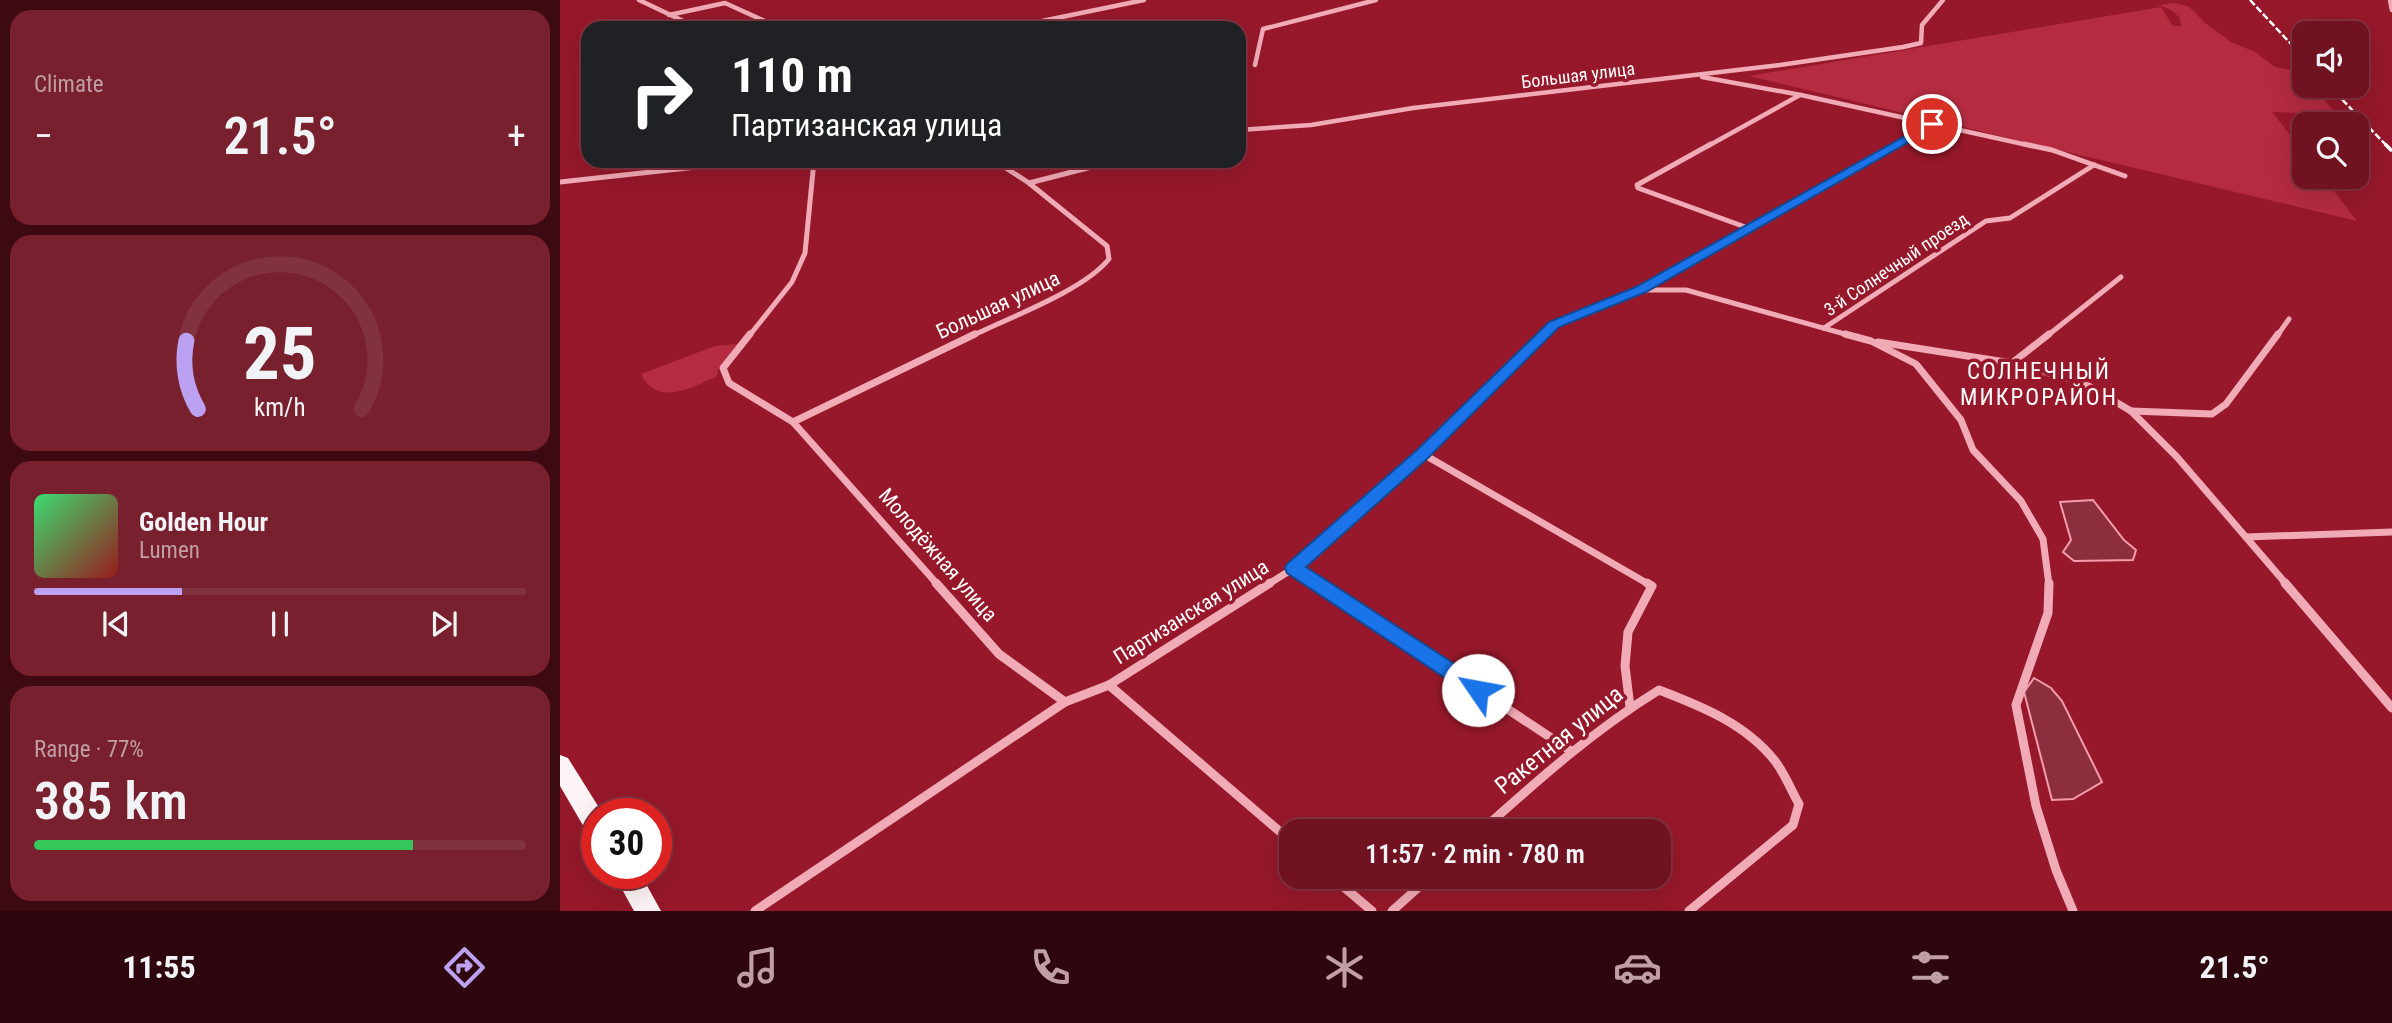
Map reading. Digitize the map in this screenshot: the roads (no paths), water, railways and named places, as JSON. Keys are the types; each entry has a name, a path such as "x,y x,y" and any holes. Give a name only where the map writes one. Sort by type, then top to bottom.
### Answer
{"main road":[{"path":"560,765 581,800"},
{"path":"635,889 648,911"}],"street":[{"path":"639,0 682,21"},
{"path":"1043,21 1144,0"},
{"path":"1255,65 1263,29 1376,0"},
{"name":"Большая улица","path":"1246,130 1311,125 1413,108 1694,76 1921,43 1920,30 1925,18 1941,6 1943,0"},
{"path":"2390,0 2392,10"},
{"path":"669,15 724,4 763,21"},
{"path":"1694,76 1801,95 2052,150 2125,176"},
{"path":"1748,228 1638,188 1637,185 1801,95"},
{"path":"1641,290 1932,124"},
{"name":"3-й Солнечный проезд","path":"1825,328 1986,221 2010,218 2094,165"},
{"path":"560,183 690,168"},
{"name":"Молодёжная улица","path":"813,168 805,253 792,282 723,368 729,383 793,422 999,654 1065,702"},
{"name":"Большая улица","path":"793,422 1079,284 1101,269 1109,259 1107,246 1029,183 1006,168"},
{"path":"1029,183 1088,168"},
{"path":"2012,363 2121,277"},
{"name":"Партизанская улица","path":"755,911 1065,702 1109,685 1294,568 1423,454 1554,324 1641,290 1686,290 1871,341 1916,364 1961,420 1973,450 2021,501 2043,539 2049,582 2048,613 2016,705 2036,806 2056,870 2073,911"},
{"path":"2131,411 2212,414 2226,404 2289,319"},
{"path":"1871,341 2012,363 2082,382 2131,411 2177,457 2392,708"},
{"path":"1423,454 1652,586 1628,632 1625,666 1630,707"},
{"path":"2246,537 2392,532"},
{"path":"1294,568 1571,751"},
{"path":"1109,685 1279,831"},
{"name":"Ракетная улица","path":"1494,819 1571,751 1630,707 1659,690 1697,704 1738,727 1774,760 1799,804 1793,825 1689,911"},
{"path":"1346,889 1372,911"},
{"path":"1392,911 1417,889"}],"railway":[{"path":"2250,0 2292,45"},
{"path":"2341,98 2387,146"},
{"path":"2387,146 2392,151"}],"district":[{"name":"СОЛНЕЧНЫЙ МИКРОРАЙОН","path":"2039,384"}]}
